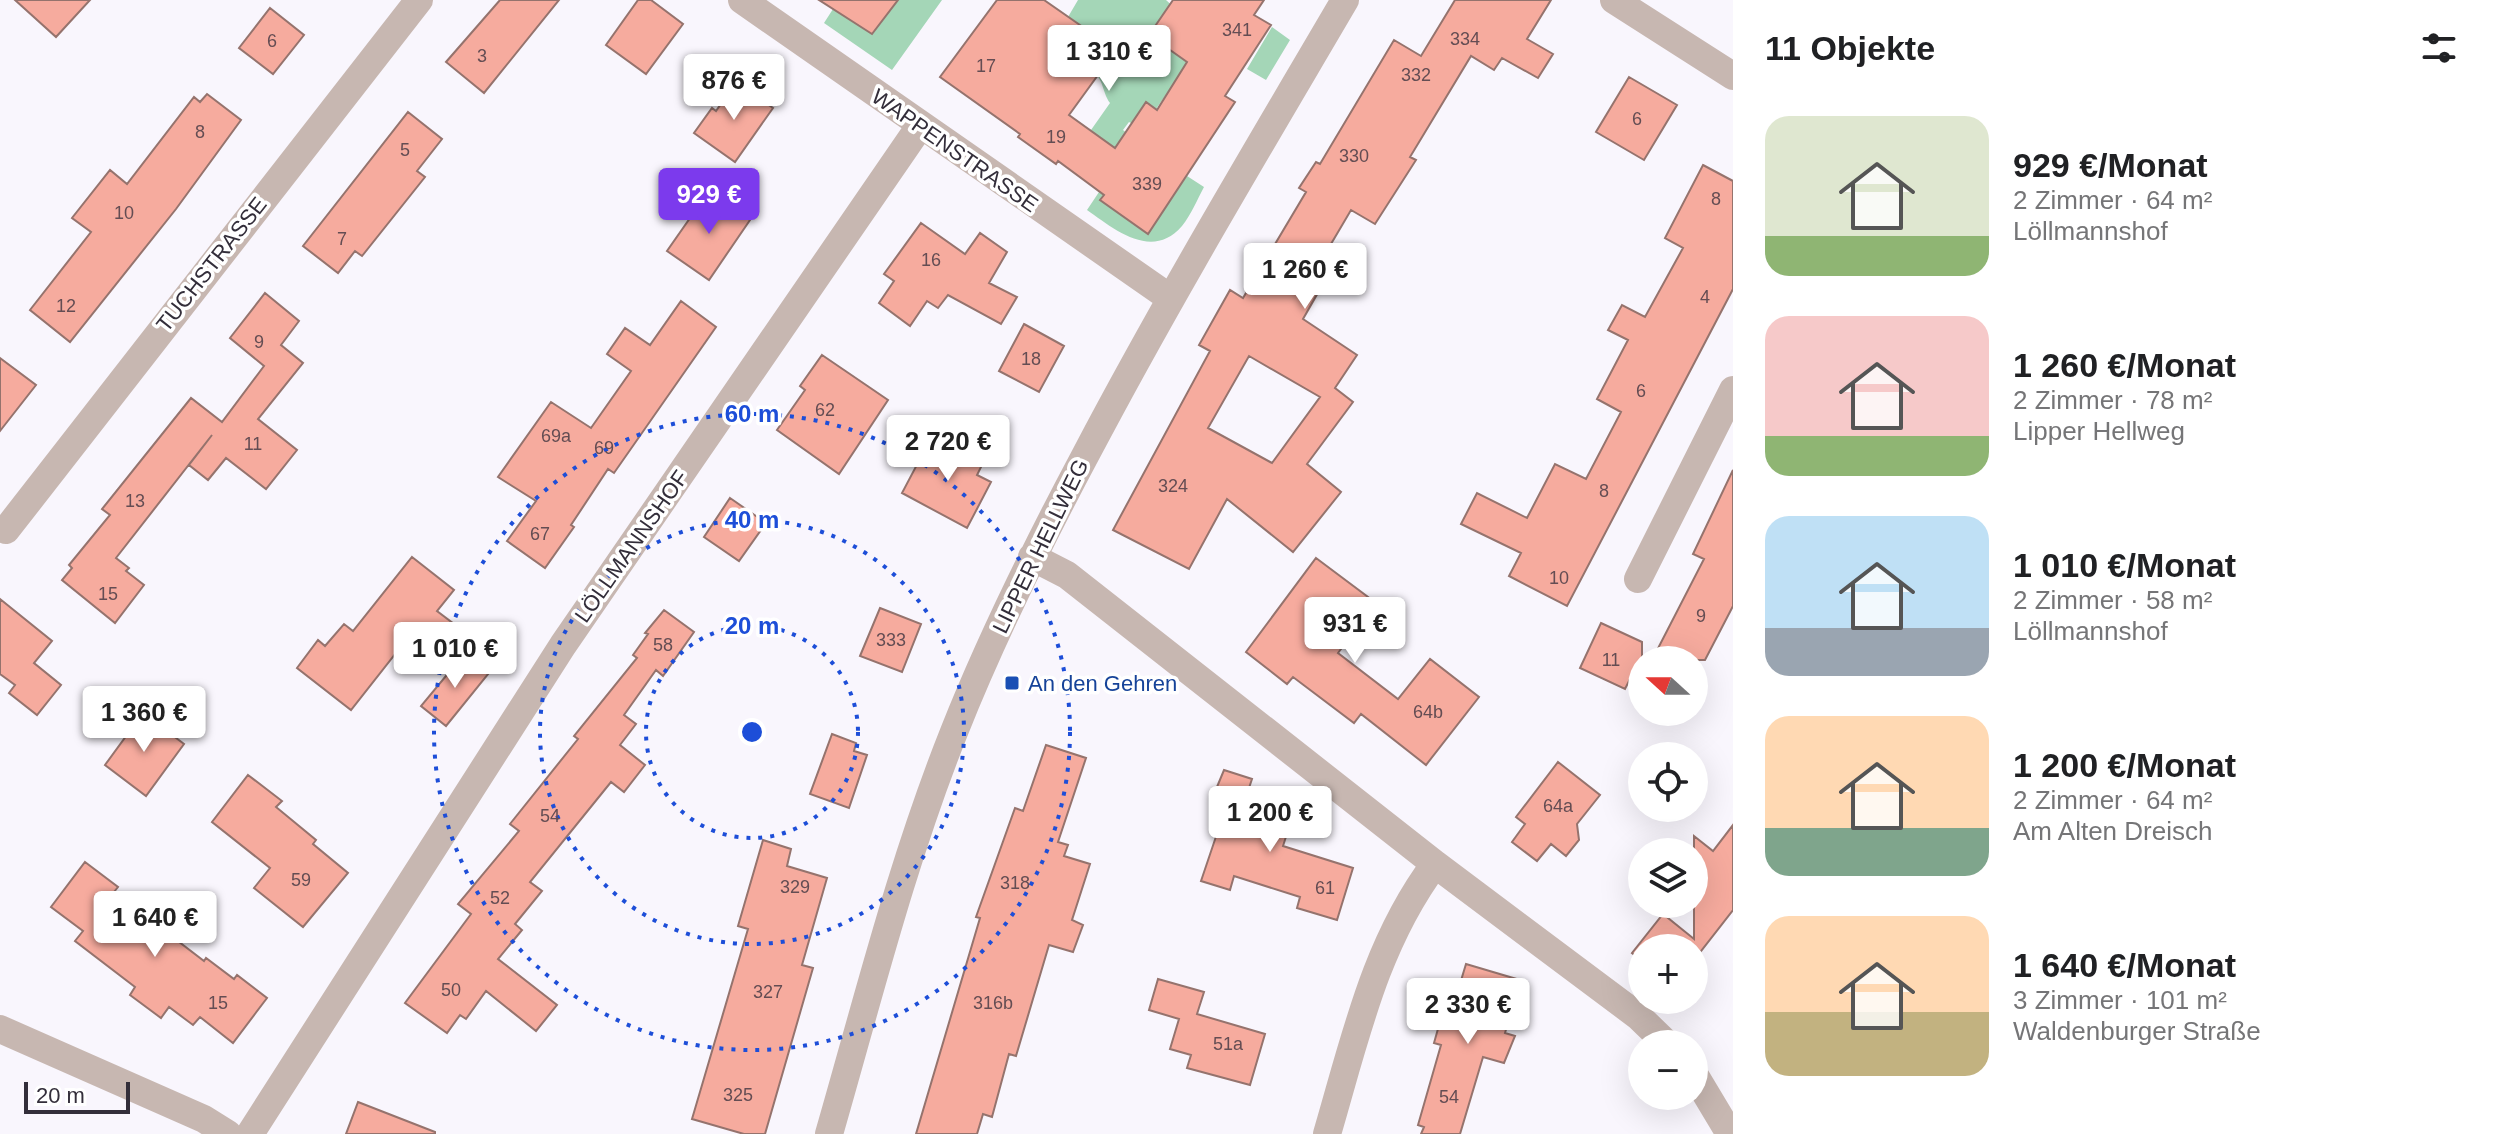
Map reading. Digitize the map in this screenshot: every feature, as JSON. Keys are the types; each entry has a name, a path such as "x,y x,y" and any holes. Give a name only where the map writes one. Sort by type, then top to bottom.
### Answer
{"street":[{"name":"TUCHSTRASSE","path":"6,530 419,0"},
{"name":"WAPPENSTRASSE","path":"742,0 1170,298"},
{"name":"LIPPER HELLWEG","path":"829,1134 923,813 954,730 1032,557 1170,298 1345,0"},
{"path":"1614,0 1733,76"},
{"name":"LÖLLMANNSHOF","path":"250,1134 563,645 920,126"},
{"path":"1638,579 1733,390"},
{"path":"1032,557 1067,575 1652,1030"},
{"path":"1327,1134 1367,1000 1390,937 1412,894 1435,864"},
{"path":"0,1029 204,1119 228,1134"},
{"path":"1708,1097 1730,1134"}],"green space":[{"path":"898,0 942,0 892,70 824,23 833,9 872,34"},
{"path":"1078,0 1166,0 1177,10 1194,67 1170,89 1142,129 1129,122 1123,130 1139,143 1100,200 1148,233 1187,176 1204,187 1182,226 1158,241 1146,241 1121,233 1087,210 1101,189 1096,135 1091,130 1110,103 1068,17"},
{"path":"1272,27 1290,40 1266,80 1247,69"}],"building":[{"path":"15,0 90,0 56,37"},
{"path":"500,0 559,0 484,93 446,62"},
{"path":"638,0 651,0 683,24 646,74 606,45"},
{"path":"819,0 898,0 872,34"},
{"path":"997,0 1044,0 1110,46 1092,71 1098,75 1069,115 1115,148 1146,102 1157,110 1187,62 1149,35 1173,0 1264,0 1254,15 1271,25 1225,96 1235,102 1148,234 1100,200 1104,195 1058,161 1056,164 1018,137 1020,134 940,77"},
{"path":"1455,0 1551,0 1527,39 1553,54 1538,78 1502,58 1494,70 1471,56 1410,157 1416,160 1375,224 1351,210 1331,244 1337,271 1330,283 1323,284 1303,319 1357,355 1335,388 1353,402 1307,464 1341,492 1293,552 1227,499 1189,569 1113,530 1210,351 1199,345 1230,290 1243,298 1306,192 1299,188 1316,162 1320,164 1394,40 1421,56","holes":["1249,356 1320,397 1272,463 1208,428"]},
{"path":"270,8 304,35 273,74 239,48"},
{"path":"1629,77 1677,105 1644,160 1596,132"},
{"path":"736,82 773,108 735,162 694,133 712,108 716,111"},
{"path":"207,94 241,120 176,209 70,342 30,310 91,232 72,218 110,170 127,184 194,97 200,102"},
{"path":"408,112 442,139 417,171 425,177 362,256 355,251 338,273 303,246"},
{"path":"1703,165 1733,181 1733,289 1567,606 1509,576 1521,553 1461,524 1477,493 1527,518 1555,464 1586,479 1621,412 1597,399 1628,340 1608,330 1622,305 1645,317 1683,248 1665,238"},
{"path":"709,191 750,220 709,280 667,251"},
{"path":"921,223 965,254 980,233 1007,252 989,283 1017,297 1001,324 948,295 938,308 927,301 910,326 879,303 894,281 884,274"},
{"path":"265,293 299,321 281,345 303,363 258,419 297,450 266,489 226,458 208,480 189,465 212,435 116,558 129,568 126,571 144,585 115,623 62,580 72,568 69,565 110,515 102,509 191,398 222,422 264,366 230,338"},
{"path":"681,301 716,327 614,473 608,469 571,525 574,527 545,568 507,541 536,501 498,477 551,402 591,428 631,371 607,354 625,328 650,345"},
{"path":"1024,324 1064,346 1039,392 999,371"},
{"path":"822,355 888,400 839,474 777,430 805,390 800,386"},
{"path":"0,358 36,385 0,431"},
{"path":"931,438 982,465 977,475 991,482 967,528 902,493"},
{"path":"1733,470 1733,606 1708,654 1708,646 1659,646 1704,559 1693,554"},
{"path":"730,498 766,523 739,561 704,537"},
{"path":"412,557 454,590 437,611 454,624 433,651 411,634 351,710 297,668 318,640 325,646 344,624 353,631"},
{"path":"1316,558 1376,603 1338,653 1398,699 1430,659 1479,697 1426,765 1361,714 1354,723 1293,677 1287,684 1246,652"},
{"path":"0,599 52,641 34,663 61,685 37,715 9,693 15,685 0,674"},
{"path":"880,608 921,624 902,672 860,656"},
{"path":"664,610 694,632 663,676 656,670 624,715 636,724 620,745 645,765 624,792 611,782 530,882 542,891 515,924 522,930 498,959 557,1005 536,1031 486,991 466,1019 460,1015 447,1033 405,1003 471,914 458,904 519,831 510,824 578,739 574,736 637,658 633,655 648,634 645,633"},
{"path":"1601,623 1642,642 1642,646 1628,646 1628,683 1625,689 1580,668"},
{"path":"465,653 489,673 446,726 421,706"},
{"path":"143,713 184,744 146,796 105,765"},
{"path":"832,734 856,743 854,751 867,755 849,808 810,794"},
{"path":"1046,745 1086,758 1058,842 1068,845 1064,856 1090,864 1072,920 1083,925 1073,952 1049,945 1016,1056 1009,1054 992,1117 983,1114 977,1134 916,1134 980,918 976,917 1015,808 1023,811"},
{"path":"1558,762 1600,795 1577,824 1579,840 1566,856 1551,844 1537,861 1512,842 1525,824 1516,817"},
{"path":"1224,770 1252,779 1244,803 1292,818 1283,846 1353,868 1337,920 1297,908 1300,897 1234,876 1230,890 1201,881 1227,804 1212,799"},
{"path":"248,775 282,801 276,807 316,840 313,844 348,873 303,927 254,888 270,868 212,822"},
{"path":"1733,825 1733,910 1708,942 1708,934 1694,934 1694,918 1708,918 1708,847 1713,851"},
{"path":"763,840 791,849 787,866 827,878 802,965 813,968 765,1134 744,1134 692,1119 748,929 738,926"},
{"path":"85,862 118,887 114,892 204,961 206,958 234,979 237,975 267,998 233,1043 200,1017 193,1025 169,1007 161,1018 130,995 135,987 75,941 83,931 51,907"},
{"path":"1660,918 1668,918 1688,934 1647,934"},
{"path":"1466,964 1520,980 1505,1033 1515,1036 1504,1063 1483,1057 1460,1134 1421,1134 1424,1127 1418,1125 1441,1045 1434,1043 1445,1004 1453,1007"},
{"path":"1158,979 1204,992 1197,1014 1265,1034 1250,1085 1187,1068 1191,1055 1170,1049 1179,1019 1149,1010"},
{"path":"358,1102 435,1132 435,1134 346,1134"}],"place":[{"name":"An den Gehren","path":"1012,683"}]}
